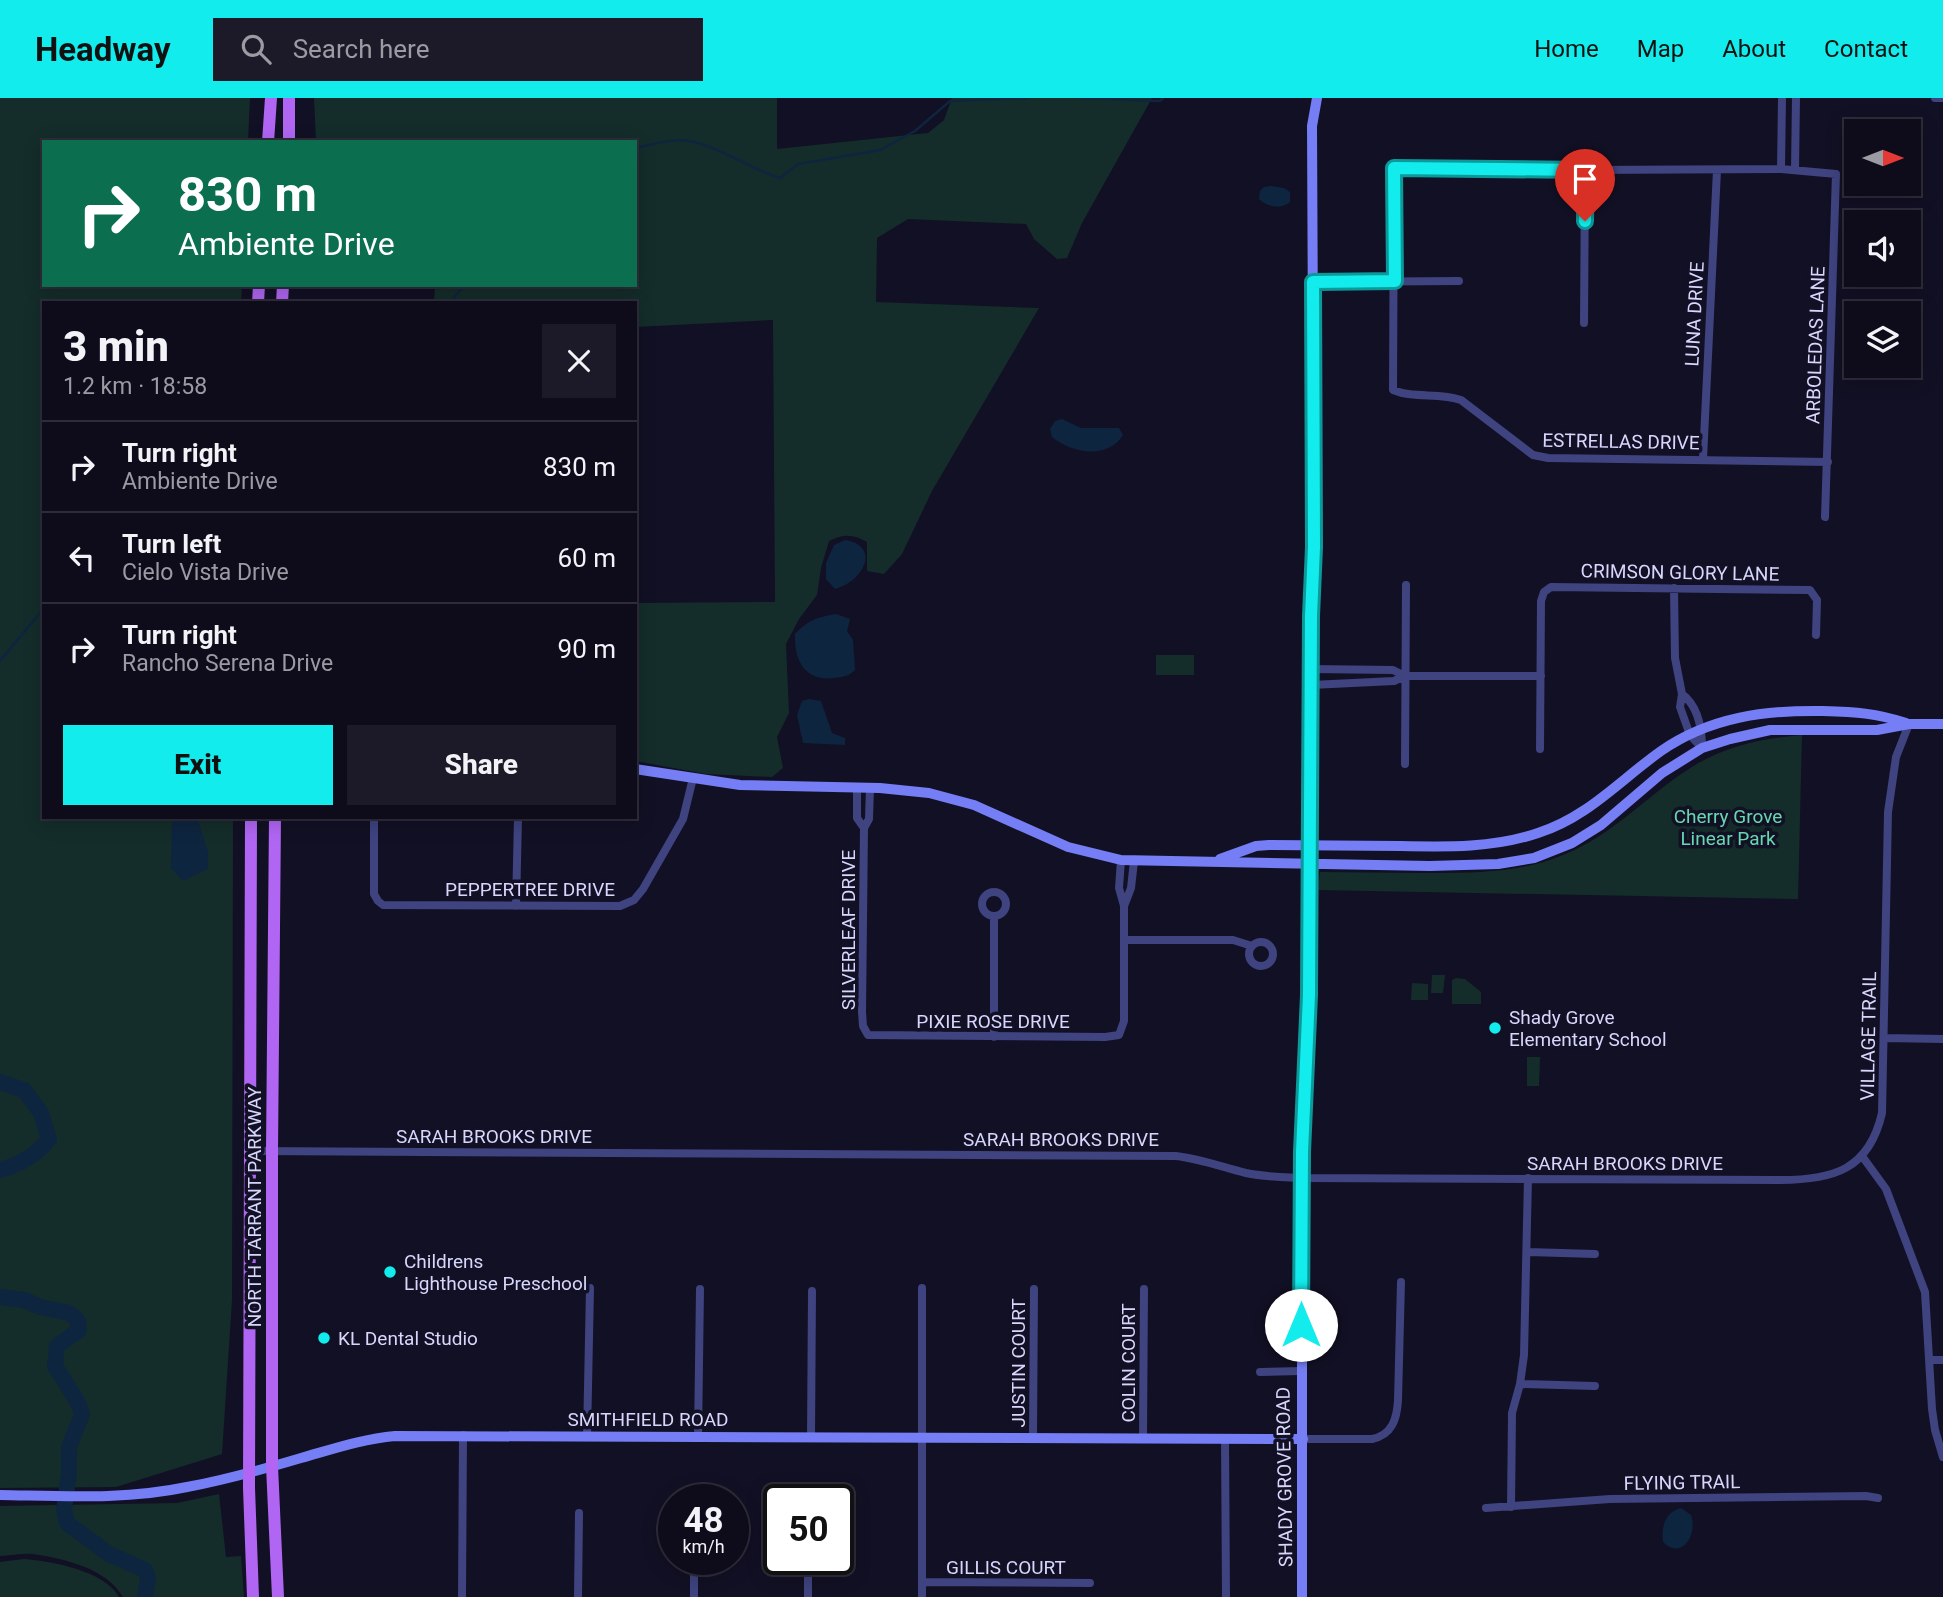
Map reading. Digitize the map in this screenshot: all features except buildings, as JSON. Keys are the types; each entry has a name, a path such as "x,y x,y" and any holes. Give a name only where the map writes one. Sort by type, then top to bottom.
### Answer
{"main road":[{"path":"268,140 271,98"},
{"path":"289,98 289,140"},
{"name":"SHADY GROVE ROAD","path":"1302,1597 1302,1178 1309,995 1314,547 1312,126 1317,98"},
{"path":"1210,863 1256,845 1457,847 1491,844 1531,835 1554,827 1589,808 1661,751 1702,729 1752,713 1878,713 1909,724"},
{"path":"637,769 740,785 903,789 954,799 1000,816 1068,847 1121,860 1430,866 1498,864 1534,858 1572,843 1601,825 1662,773 1702,748 1730,739 1770,730 1877,730 1909,724 1943,724"},
{"name":"NORTH TARRANT PARKWAY","path":"251,819 249,1472 253,1597"},
{"name":"NORTH TARRANT PARKWAY","path":"275,819 272,1466 278,1597"},
{"path":"250,977 275,977"},
{"name":"SMITHFIELD ROAD","path":"0,1495 157,1493 249,1472 371,1438 463,1435 1303,1439"}],"street":[{"path":"1781,169 1782,98"},
{"path":"1395,281 1394,168 1796,170 1796,98"},
{"path":"1935,98 1942,98"},
{"path":"1584,323 1586,170"},
{"name":"LUNA DRIVE","path":"1703,459 1717,170"},
{"name":"ARBOLEDAS LANE","path":"1796,170 1836,174 1825,517"},
{"name":"ESTRELLAS DRIVE","path":"1395,281 1393,390 1461,400 1533,455 1548,458 1828,461"},
{"path":"1313,282 1459,281"},
{"path":"1405,764 1406,584"},
{"name":"CRIMSON GLORY LANE","path":"1541,676 1541,601 1546,589 1558,587 1804,589 1812,592 1816,600 1816,635"},
{"path":"1674,588 1675,658 1682,694 1681,707 1690,735 1702,748"},
{"path":"1311,669 1393,670 1405,676"},
{"path":"1311,685 1394,681 1405,676 1541,676 1541,748"},
{"path":"1682,694 1689,699 1702,729 1702,748"},
{"name":"VILLAGE TRAIL","path":"1862,1156 1873,1139 1882,1113 1888,812 1896,758 1909,724"},
{"name":"PEPPERTREE DRIVE","path":"374,821 376,898 382,904 615,906 634,900 643,889 679,827 693,778"},
{"name":"SILVERLEAF DRIVE","path":"857,788 858,818 864,828"},
{"name":"SILVERLEAF DRIVE","path":"864,1031 864,828 869,819 870,788"},
{"path":"516,906 518,819"},
{"path":"1121,860 1119,888 1124,906 1125,940 1233,940 1252,946"},
{"path":"1124,906 1131,888 1134,861"},
{"path":"994,916 994,1037"},
{"name":"PIXIE ROSE DRIVE","path":"864,1031 876,1037 1113,1037 1121,1032 1124,1021 1125,940"},
{"path":"1884,1038 1943,1040"},
{"name":"SARAH BROOKS DRIVE","path":"250,1151 1176,1156 1201,1159 1245,1173 1268,1177 1807,1180 1836,1174 1862,1156"},
{"path":"1862,1156 1886,1189 1925,1292 1933,1420 1943,1457"},
{"path":"1511,1507 1511,1427 1524,1355 1528,1178"},
{"path":"1528,1252 1595,1254"},
{"path":"1303,1439 1380,1438 1393,1425 1398,1401 1401,1282"},
{"path":"587,1437 590,1288"},
{"path":"922,1288 922,1597"},
{"path":"698,1437 700,1289"},
{"name":"JUSTIN COURT","path":"1033,1437 1034,1289"},
{"name":"COLIN COURT","path":"1143,1438 1144,1289"},
{"path":"811,1437 813,1292"},
{"path":"1930,1360 1943,1360"},
{"path":"1260,1372 1300,1371"},
{"path":"1520,1384 1595,1386"},
{"path":"462,1597 463,1435"},
{"path":"1225,1438 1226,1597"},
{"name":"FLYING TRAIL","path":"1486,1508 1611,1499 1878,1498"},
{"path":"578,1597 579,1513"},
{"path":"694,1575 694,1597"},
{"path":"807,1575 808,1597"},
{"name":"GILLIS COURT","path":"922,1582 1090,1583"}],"green space":[{"path":"0,98 250,98 248,140 42,140 42,287 242,287 241,301 42,301 42,819 233,819 232,1300 222,1454 116,1487 0,1488"},
{"path":"314,98 777,98 777,149 928,133 944,120 952,98 1152,98 1082,223 1067,258 1057,259 1034,239 1026,224 908,219 877,238 876,302 1039,308 932,491 902,554 884,574 867,571 867,542 848,536 829,541 817,595 799,619 786,644 789,713 777,737 783,768 772,777 706,774 637,761 637,603 775,602 773,320 637,327 637,301 434,301 435,287 637,287 637,140 316,140"},
{"path":"1156,655 1194,655 1194,675 1156,675"},
{"name":"Cherry Grove Linear Park","path":"1802,735 1798,899 1318,890 1320,872 1475,872 1511,869 1546,861 1581,847 1599,836 1678,776 1708,758 1747,744"},
{"path":"1432,975 1445,975 1443,993 1431,993"},
{"path":"1465,979 1481,992 1481,1004 1452,1004 1452,980"},
{"path":"1412,983 1428,984 1428,1000 1411,1000"},
{"path":"1527,1057 1540,1057 1539,1086 1527,1086"},
{"path":"219,1494 226,1557 241,1556 244,1597 123,1597 106,1579 84,1566 33,1554 0,1556 0,1506 177,1503"},
{"path":"24,1559 63,1565 90,1574 102,1580 119,1597 0,1597 0,1562"}],"water":[{"path":"1271,186 1290,192 1290,202 1274,207 1259,199 1260,191"},
{"path":"1062,419 1081,428 1119,428 1123,435 1108,448 1099,451 1079,450 1052,437 1050,429 1055,421"},
{"path":"845,540 863,549 864,564 854,579 835,589 826,579 826,563 834,545"},
{"path":"836,614 850,619 847,631 853,640 855,670 840,677 815,676 803,667 799,660 795,634 814,620"},
{"path":"802,701 821,701 832,733 845,738 845,745 803,743 797,715"},
{"path":"172,819 198,819 208,852 208,869 183,881 171,868"},
{"path":"1681,1508 1691,1515 1692,1530 1687,1543 1682,1547 1670,1547 1663,1542 1665,1521 1671,1513"}],"waterway":[{"path":"637,148 678,140 690,141 715,149 780,178 798,164 880,150 915,131 950,101 1029,98"},
{"path":"1080,98 1160,101 1163,98"},
{"path":"452,301 462,287"},
{"path":"0,661 42,610"},
{"path":"0,1082 24,1090 41,1113 49,1139 28,1158 0,1170"},
{"path":"0,1297 25,1300 40,1307 70,1313 78,1321 79,1330 57,1346 55,1366 82,1414 69,1447 64,1510 67,1523 109,1554 145,1570 148,1578 145,1597"}],"place":[{"name":"Shady Grove Elementary School","path":"1495,1028"},
{"name":"Childrens Lighthouse Preschool","path":"390,1272"},
{"name":"KL Dental Studio","path":"324,1338"}],"route":[{"path":"1301,1325 1302,1152 1309,995 1311,616 1314,547 1313,282 1395,281 1394,168 1586,170 1585,221"}]}
